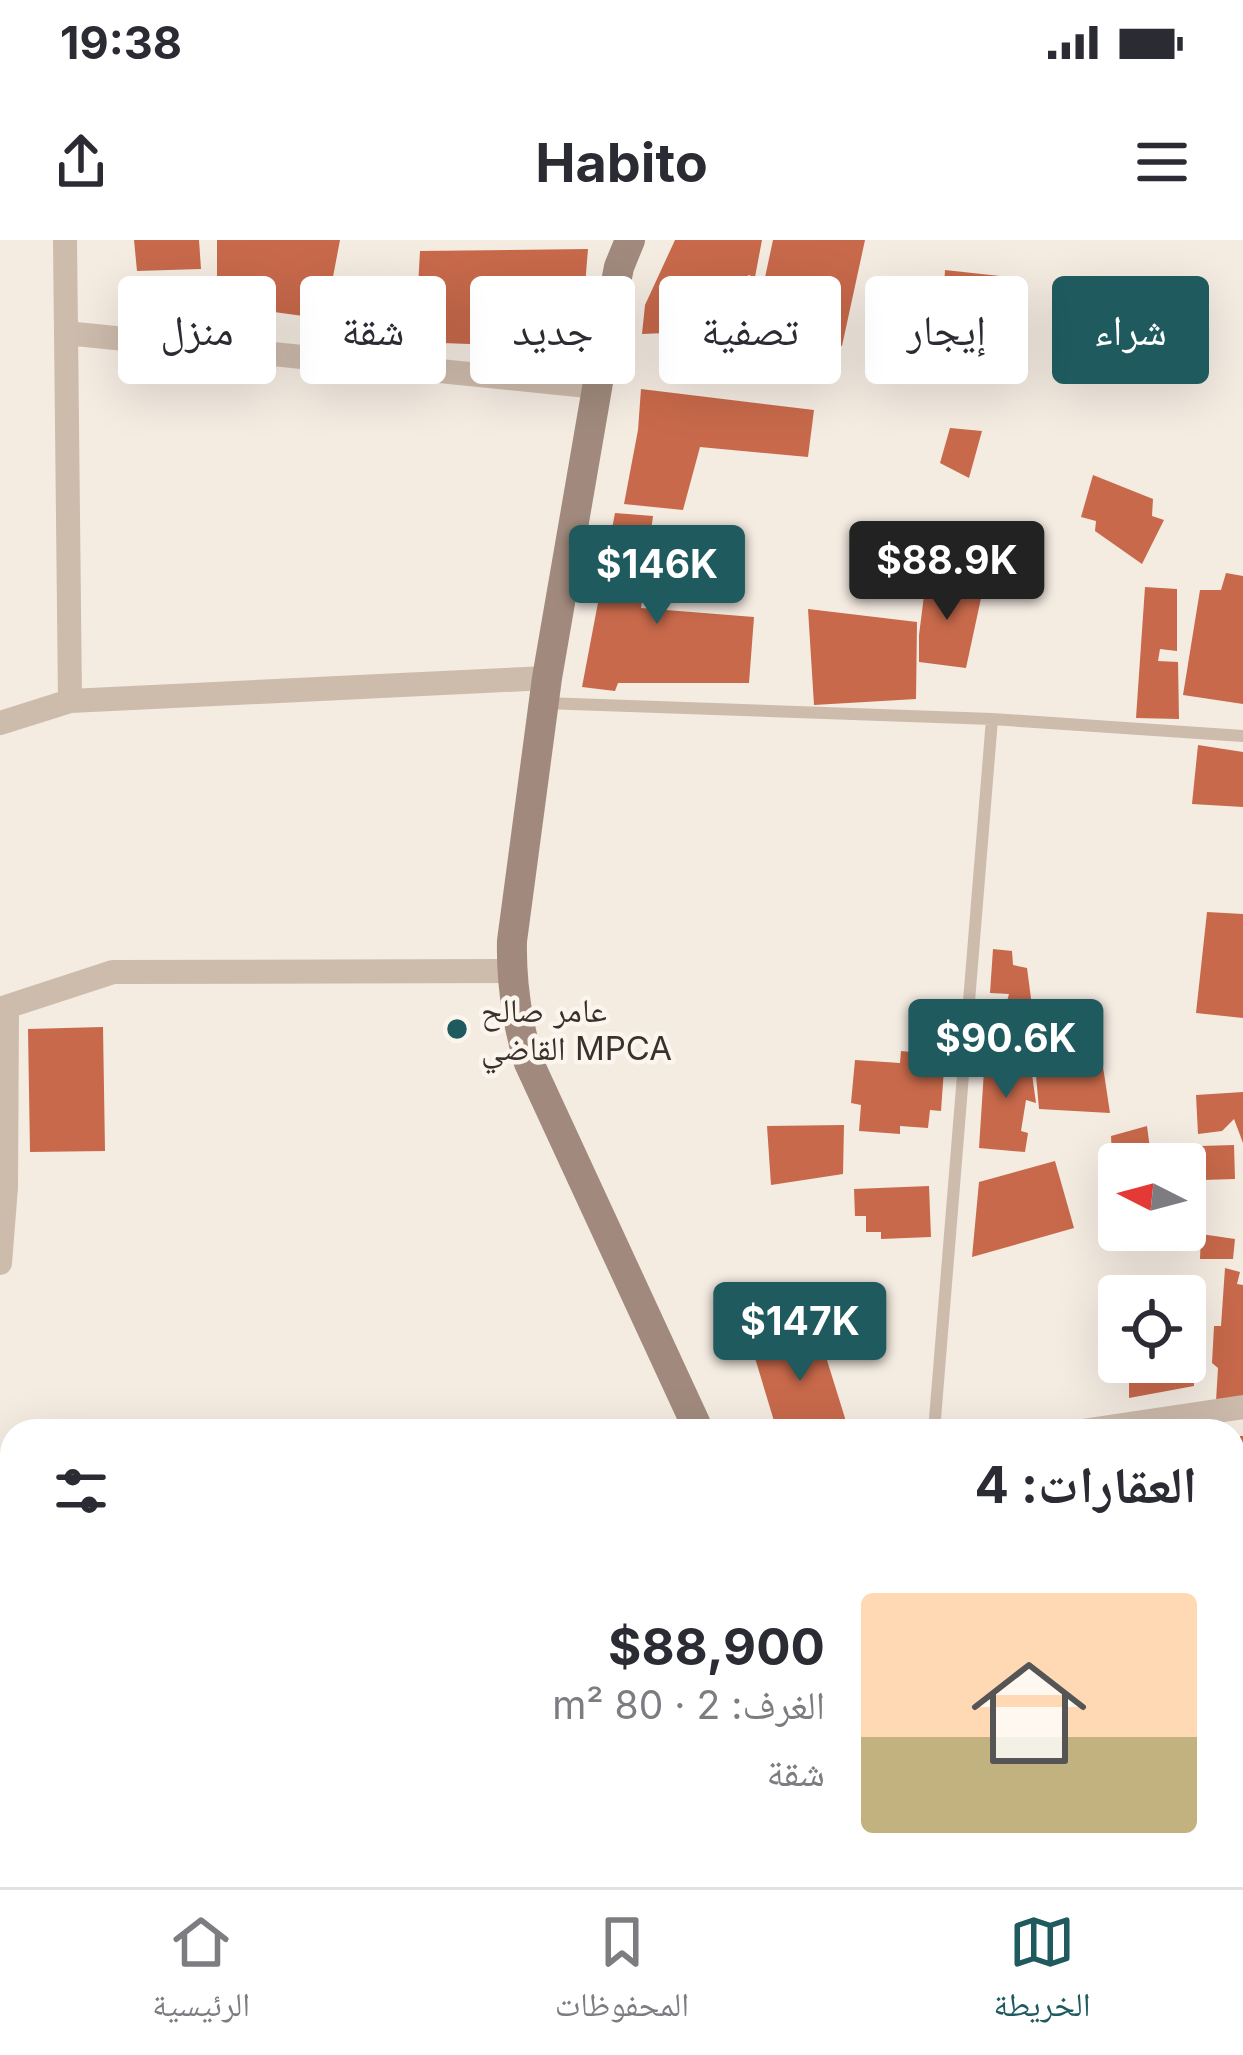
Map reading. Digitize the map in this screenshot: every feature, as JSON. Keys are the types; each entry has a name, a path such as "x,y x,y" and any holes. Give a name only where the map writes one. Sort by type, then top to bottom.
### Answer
{"street":[{"path":"65,240 70,701"},
{"path":"630,240 619,267 545,691 511,971 515,1017 529,1063 693,1419"},
{"path":"66,333 597,387"},
{"path":"0,723 70,701 545,691"},
{"path":"0,1263 6,1187 3,1008 113,972 511,971"},
{"path":"1162,1419 1243,1407"}],"lane":[{"path":"545,691 1243,736"},
{"path":"935,1419 992,719"}],"building":[{"path":"134,240 199,240 201,269 137,271"},
{"path":"217,240 340,240 333,276 300,276 300,316 276,312 276,276 217,276"},
{"path":"675,240 762,240 755,276 659,276 659,333 642,334 645,305"},
{"path":"773,240 865,240 842,346 841,276 765,276"},
{"path":"588,249 586,276 470,276 470,344 446,343 446,276 419,276 420,251"},
{"path":"945,270 1000,276 945,276"},
{"path":"641,389 814,410 808,457 700,447 683,510 624,504"},
{"path":"950,428 982,431 969,478 940,463"},
{"path":"1093,475 1153,499 1152,516 1164,520 1142,564 1095,531 1096,521 1081,517"},
{"path":"615,513 653,516 641,608 754,617 749,683 618,683 615,691 582,687"},
{"path":"927,572 952,577 951,596 983,589 966,668 919,662"},
{"path":"1226,573 1243,576 1243,704 1183,695 1200,590 1221,590"},
{"path":"1145,587 1177,589 1177,651 1160,649 1158,661 1178,662 1179,719 1136,718"},
{"path":"808,609 917,622 916,699 814,705"},
{"path":"1198,745 1243,752 1243,807 1192,804"},
{"path":"1207,912 1243,914 1243,1018 1196,1013"},
{"path":"993,949 1012,951 1013,965 1027,968 1032,1006 1022,1007 1018,1049 984,1046 988,999 1007,1001 1009,994 990,993"},
{"path":"103,1027 105,1151 30,1152 28,1029"},
{"path":"1099,1040 1110,1113 1039,1109 1034,1053"},
{"path":"901,1051 945,1055 941,1111 930,1110 928,1128 900,1126 900,1134 859,1131 861,1105 851,1103 855,1060 900,1063"},
{"path":"1029,1053 1036,1103 1026,1100 1021,1131 1028,1133 1025,1152 979,1148 985,1055"},
{"path":"1243,1092 1243,1143 1234,1119 1222,1131 1198,1134 1196,1095"},
{"path":"844,1125 843,1174 771,1185 767,1126"},
{"path":"1147,1126 1149,1143 1111,1143 1111,1136"},
{"path":"1234,1145 1235,1179 1206,1180 1206,1146"},
{"path":"1055,1161 1074,1228 972,1257 979,1182"},
{"path":"929,1186 931,1237 881,1239 881,1232 866,1232 866,1216 855,1216 854,1189"},
{"path":"1206,1235 1235,1239 1233,1259 1200,1259 1200,1251 1206,1251"},
{"path":"1225,1268 1240,1272 1237,1284 1243,1285 1243,1402 1216,1401 1214,1326 1221,1326"},
{"path":"817,1328 845,1419 773,1419 752,1348"},
{"path":"1129,1383 1194,1383 1194,1386 1129,1398"}],"place":[{"name":"عامر صالح القاضي MPCA","path":"457,1029"}]}
